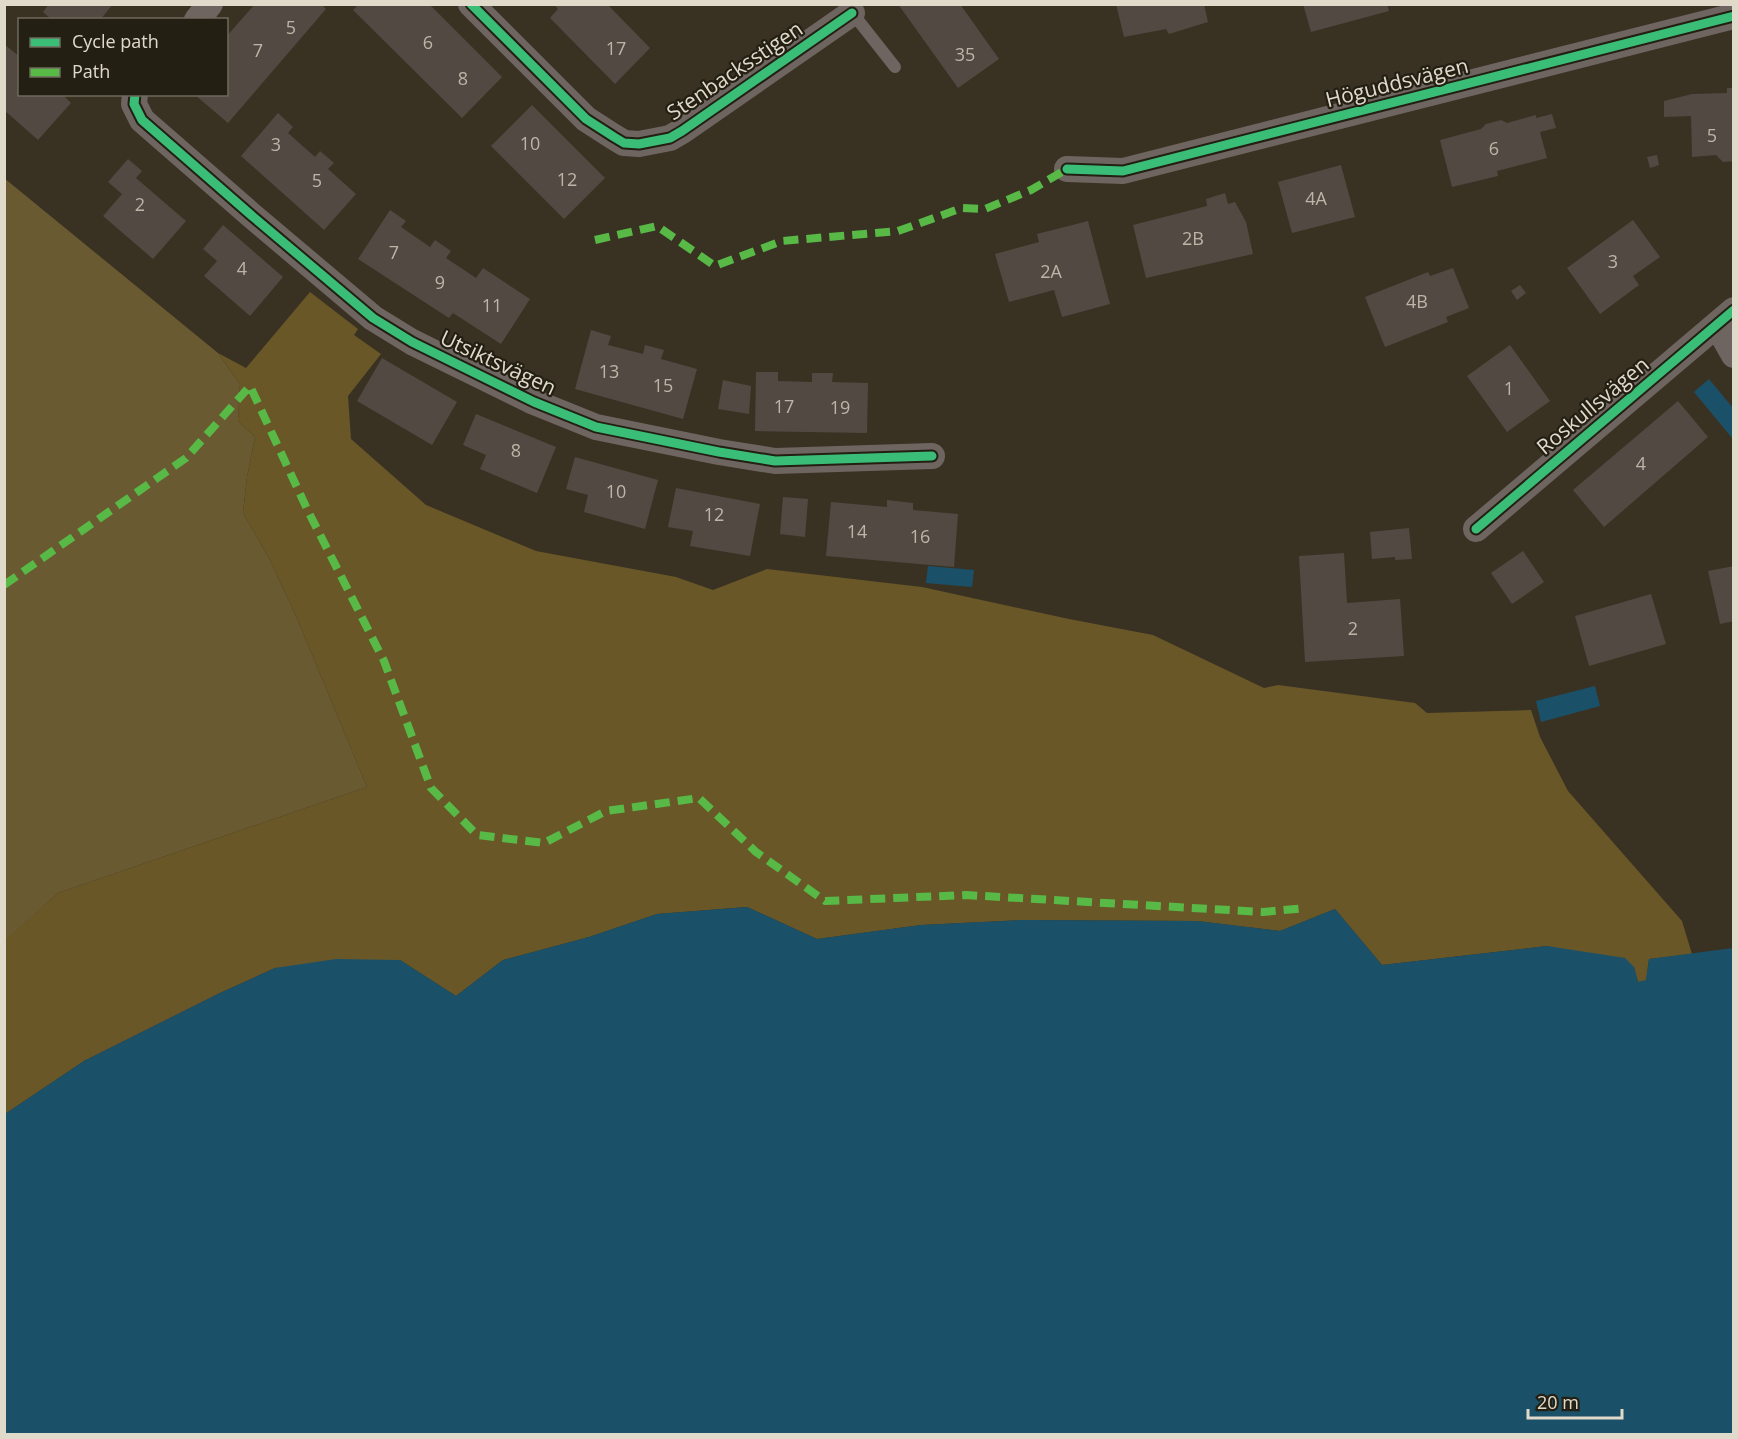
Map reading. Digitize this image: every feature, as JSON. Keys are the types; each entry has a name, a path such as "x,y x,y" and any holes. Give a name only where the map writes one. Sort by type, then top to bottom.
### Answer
{"street":[{"path":"199,18 210,4"},
{"name":"Stenbacksstigen","path":"471,4 586,119 624,143 639,144 670,138 682,131 849,9"},
{"name":"Höguddsvägen","path":"1067,170 1124,171 1734,16"},
{"name":"Utsiktsvägen","path":"135,99 142,120 250,215 373,318 412,342 534,402 596,427 775,461 932,456"},
{"path":"1725,318 1734,355"},
{"name":"Roskullsvägen","path":"1476,529 1725,318"}],"lane":[{"path":"849,9 896,67"}],"shaded area":[{"path":"4,178 218,353 240,384 238,421 255,437 243,513 269,558 296,616 367,787 58,893 5,941"},
{"path":"310,292 358,329 354,335 381,354 348,396 351,439 426,505 536,551 676,577 713,590 767,569 922,587 1153,635 1264,688 1278,685 1415,703 1427,713 1531,710 1540,737 1568,791 1682,921 1692,954 1649,959 1646,981 1638,982 1634,967 1547,946 1382,965 1335,909 1280,931 1197,921 1023,920 921,925 817,939 747,907 657,914 589,937 503,960 456,996 400,960 275,968 84,1061 5,1114 4,941 58,893 367,787 296,616 269,558 243,513 255,437 238,421 240,384 218,353 246,368"}],"water":[{"path":"1709,379 1733,408 1732,438 1694,392"},
{"path":"928,566 974,570 972,587 926,583"},
{"path":"1595,686 1600,706 1541,722 1536,701"},
{"path":"747,907 817,939 921,925 1023,920 1197,921 1280,931 1335,909 1382,965 1547,946 1625,958 1634,967 1638,982 1646,980 1649,959 1733,948 1733,1434 5,1434 5,1114 84,1061 275,968 336,959 400,960 456,996 503,960 589,937 657,914"}],"building":[{"path":"49,4 113,4 102,18 50,18 43,12"},
{"path":"255,4 321,4 326,9 228,123 196,96 228,96 228,35"},
{"path":"356,4 429,4 502,77 462,118 353,10"},
{"path":"554,4 607,4 650,48 615,84 550,18 558,9"},
{"path":"898,4 960,4 999,59 958,88"},
{"path":"1116,4 1204,4 1208,22 1169,34 1166,29 1124,37"},
{"path":"1303,4 1387,4 1389,11 1311,32"},
{"path":"4,44 18,55 18,96 64,96 71,103 38,140 4,110"},
{"path":"1727,88 1734,88 1734,161 1723,162 1716,155 1692,157 1691,116 1664,117 1664,101 1692,94 1727,93"},
{"path":"532,105 605,178 564,219 491,146"},
{"path":"278,113 293,127 288,133 315,157 320,151 334,163 328,169 356,194 324,230 241,156"},
{"path":"1552,114 1556,128 1540,132 1547,158 1497,171 1498,176 1452,187 1440,140 1481,129 1486,124 1501,120 1507,123 1536,115 1536,118"},
{"path":"1657,155 1659,165 1650,168 1647,157"},
{"path":"128,159 142,171 136,178 186,221 153,259 103,216 122,194 108,182"},
{"path":"1341,165 1355,217 1292,233 1278,182"},
{"path":"1225,193 1228,204 1235,202 1246,222 1253,254 1146,278 1133,225 1207,206 1206,199"},
{"path":"390,210 406,221 401,227 430,247 435,240 451,251 446,258 476,278 483,268 530,299 501,344 453,313 449,318 358,259"},
{"path":"1633,220 1660,257 1633,276 1639,285 1600,314 1567,268"},
{"path":"1088,221 1110,304 1062,317 1054,290 1009,302 995,254 1039,242 1037,234"},
{"path":"223,225 283,277 250,316 204,276 217,261 203,249"},
{"path":"1453,268 1469,308 1446,317 1448,322 1385,347 1365,297 1428,272 1430,276"},
{"path":"1520,285 1526,293 1517,300 1511,291"},
{"path":"591,330 611,336 608,345 643,354 645,345 664,350 661,359 697,369 683,419 575,389"},
{"path":"1510,345 1550,401 1507,432 1467,376"},
{"path":"382,358 457,402 432,445 357,401"},
{"path":"756,372 778,372 778,381 812,382 812,373 833,373 832,382 868,383 867,433 755,431"},
{"path":"723,380 751,386 749,414 718,409"},
{"path":"1678,401 1708,437 1604,527 1573,490"},
{"path":"476,414 556,447 537,493 480,469 486,455 463,445"},
{"path":"575,457 658,480 645,529 584,512 588,495 566,489"},
{"path":"676,488 760,504 750,556 690,546 693,531 668,527"},
{"path":"783,497 808,499 805,537 780,534"},
{"path":"887,500 913,503 913,510 958,514 954,567 826,556 831,502 887,507"},
{"path":"1409,528 1412,559 1395,560 1395,557 1372,559 1370,532"},
{"path":"1523,551 1544,582 1512,604 1491,573"},
{"path":"1344,553 1347,603 1400,599 1404,656 1305,662 1299,556"},
{"path":"1734,566 1734,621 1720,624 1708,571"},
{"path":"1651,594 1666,644 1589,666 1575,616"}],"marked path":[{"path":"595,240 657,226 715,266 782,241 898,231 962,208 985,209 1031,190 1067,169"},
{"path":"4,585 186,458 250,386 308,511 384,661 431,788 477,835 544,843 606,811 699,798 756,852 825,901 966,895 1263,912 1306,908"}],"cycle path":[{"path":"471,4 586,119 624,143 639,144 670,138 682,131 852,13"},
{"path":"1067,169 1123,171 1734,16"},
{"path":"135,96 134,104 142,120 373,318 412,342 534,402 596,427 775,461 932,456"},
{"path":"1476,529 1734,310"}]}
